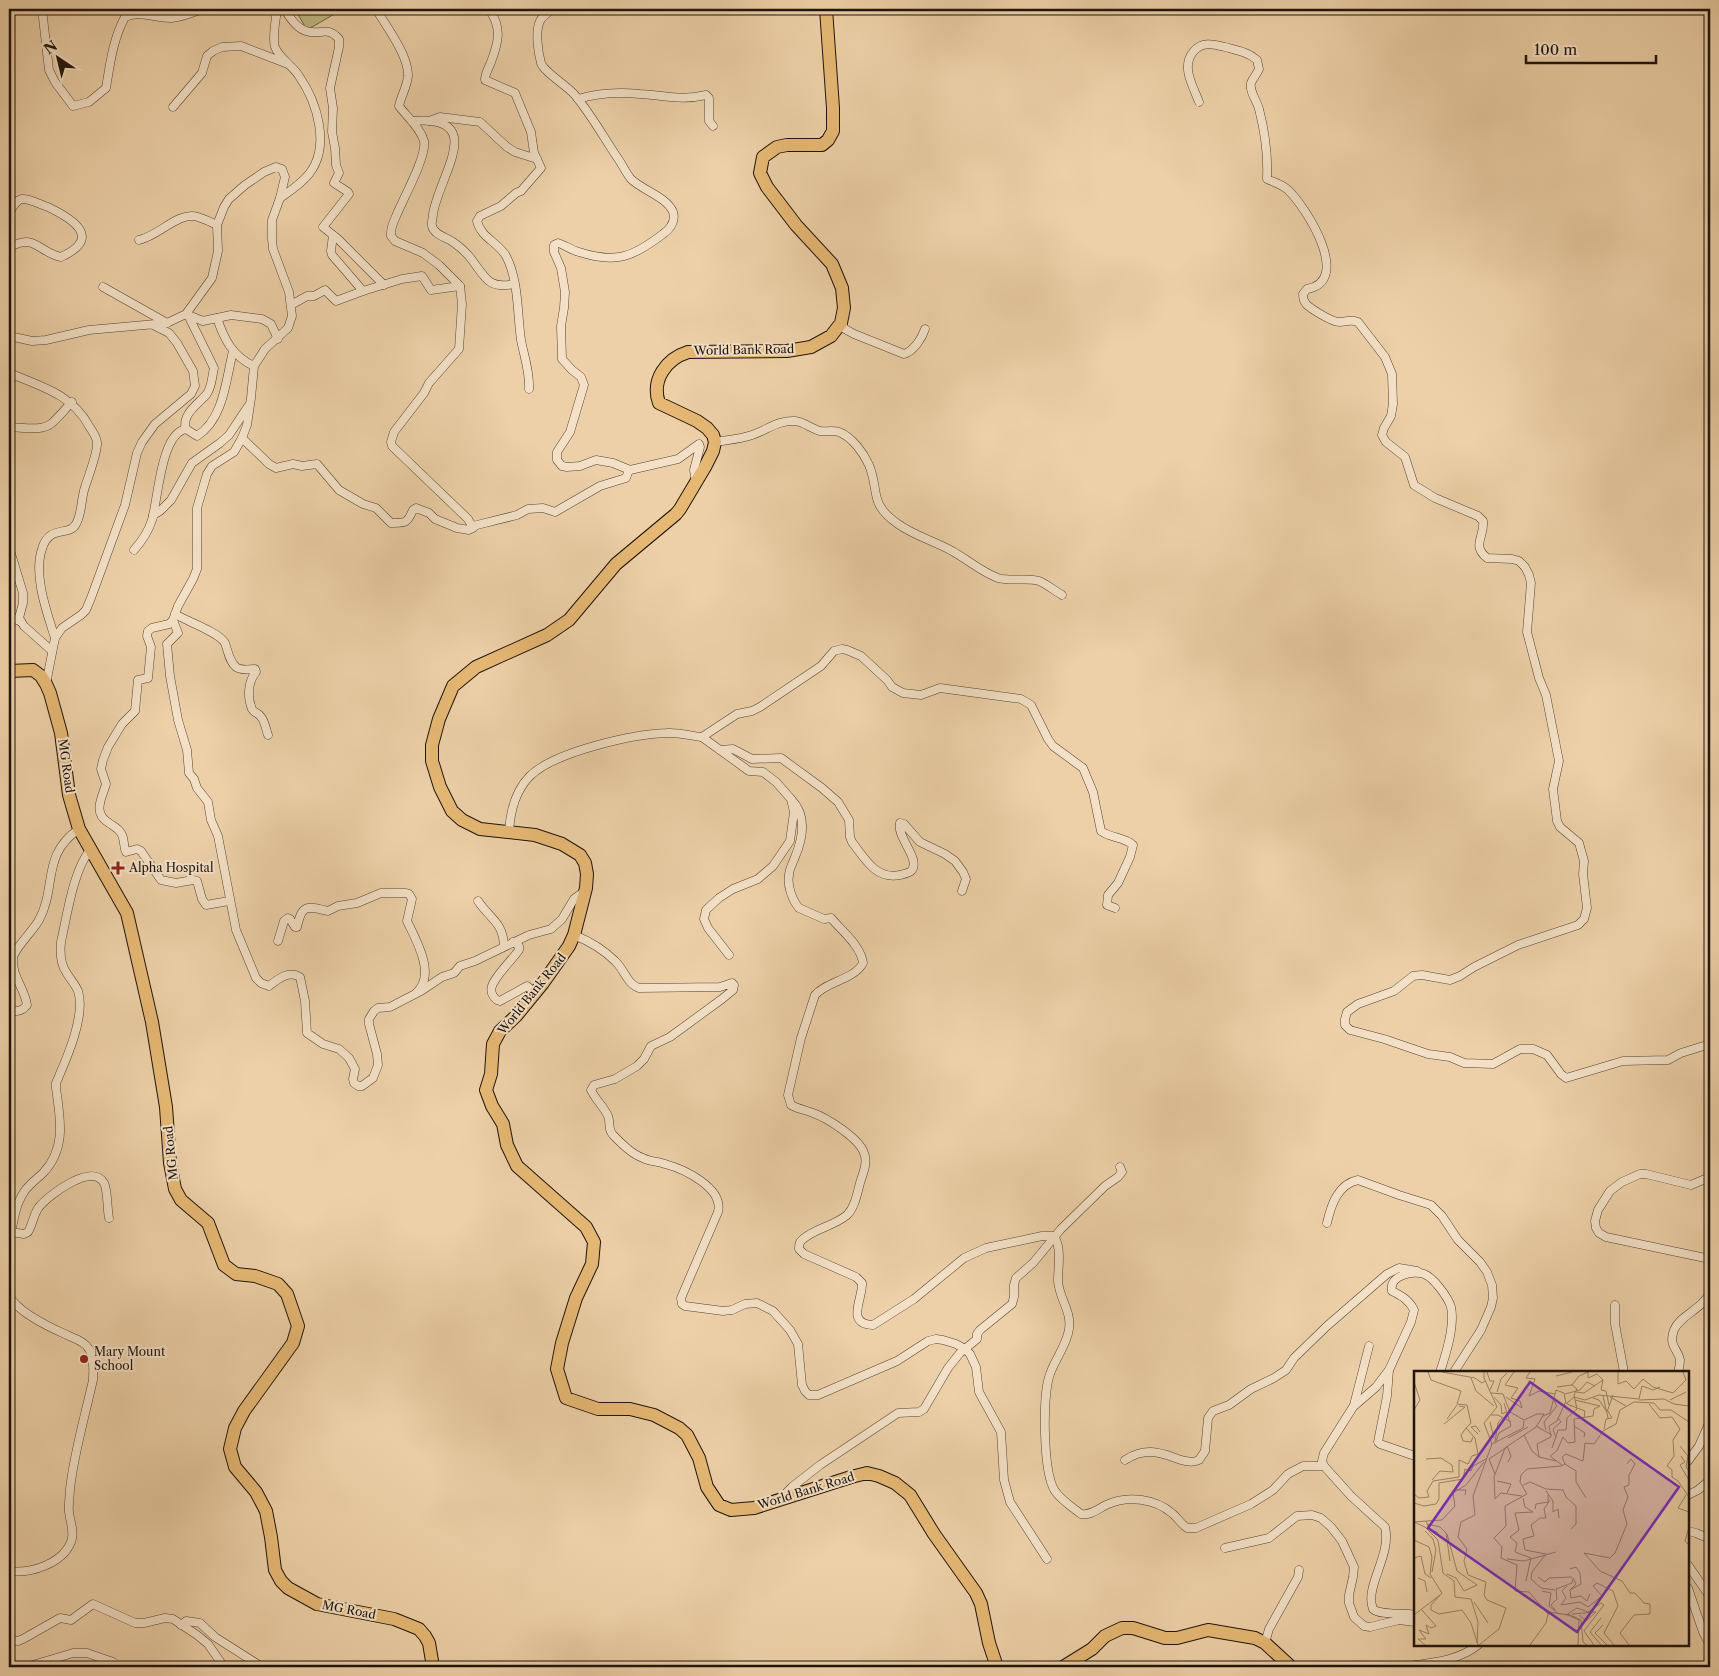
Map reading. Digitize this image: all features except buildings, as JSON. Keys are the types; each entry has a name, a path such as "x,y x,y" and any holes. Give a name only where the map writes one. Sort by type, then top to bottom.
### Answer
{"main road":[{"path":"826,9 833,131 828,140 822,145 787,145 777,147 763,157 760,173 767,187 796,225 832,264 842,288 844,308 841,324"},
{"name":"World Bank Road","path":"841,324 831,336 811,347 787,351 688,352 678,355 668,363 656,386 659,403 702,425 713,435 715,442 713,451 696,483 676,514 616,564 569,620 547,635 476,667 453,686 439,719 432,745 432,761 435,776 452,811 462,820 480,829 535,835 562,844 580,855 585,864 587,874 585,891 574,935 563,956 543,983 516,1016 500,1031 493,1044 491,1074 486,1090 492,1106 503,1124 512,1158 517,1166 586,1227 594,1242 592,1264 576,1298 562,1343 557,1369 566,1398 598,1409 630,1409 654,1414 680,1428 687,1435 698,1458 706,1487 719,1505 731,1510 754,1508 867,1473 895,1483 910,1495 934,1534 976,1593 982,1604 989,1643 997,1667"},
{"path":"9,671 33,670 41,676 46,684"},
{"name":"MG Road","path":"46,684 61,733 69,795 79,829 127,913 152,1022 166,1107 170,1163 175,1189 182,1200 208,1223 224,1265 236,1274 255,1276 278,1284 287,1294 298,1326 293,1342 234,1428 230,1449 235,1467 256,1492 266,1511 275,1570 281,1581 288,1588 317,1604 394,1620 419,1630 429,1643 433,1667"},
{"path":"1063,1667 1092,1648 1105,1636 1122,1628 1133,1628 1165,1638 1177,1638 1208,1630 1255,1638 1265,1643 1291,1667"}],"street":[{"path":"42,9 49,70 55,82 73,106 89,102 106,88 121,24 126,18 133,14 173,18 202,9"},
{"path":"277,9 274,46 290,64 308,92 317,116 320,144 315,164 309,174 280,198"},
{"path":"284,9 300,28 310,32 328,31 333,33 339,40 330,88 333,108 332,132 336,165 339,173 334,183 349,194 323,227 384,285"},
{"path":"376,9 407,63 405,91 399,106 424,140 424,154 392,226 391,236 396,241 431,258 460,286 462,304 460,346 429,383 424,393 394,432 391,442 392,446 464,515 473,526"},
{"path":"489,9 497,22 499,36 491,63 485,74 486,80 515,93 531,132 533,150 541,168 522,191 516,193 501,206 480,216 477,221 483,234 500,247 512,268 529,389"},
{"path":"554,9 540,20 538,41 541,63 578,99 629,176 636,183 668,204 674,217 671,226 665,233 644,248 624,257 611,258 590,255 558,243 553,248 561,268 564,292 561,326 562,359 572,370 581,376 584,385 570,432 556,454 557,460 562,466 567,467 580,466 596,460 612,463 629,470 678,459 699,444 700,447 694,470 696,483"},
{"path":"1199,102 1188,70 1188,60 1197,47 1202,44 1213,44 1247,54 1257,60 1259,69 1251,84 1251,89 1259,109 1264,134 1268,179 1282,185 1290,192 1317,231 1325,255 1326,268 1324,279 1315,288 1307,289 1303,294 1303,299 1307,304 1332,320 1340,322 1351,319 1358,322 1386,357 1392,374 1393,404 1391,416 1382,435 1386,442 1405,457 1414,485 1434,498 1478,516 1483,521 1483,529 1478,546 1480,552 1486,558 1512,559 1519,561 1525,567 1531,583 1527,632 1539,678 1546,695 1559,761 1553,789 1557,822 1560,827 1579,843 1584,861 1583,874 1587,908 1584,919 1578,925 1518,946 1450,980 1422,975 1413,976 1394,991 1358,1004 1347,1012 1344,1019 1345,1025 1350,1030 1428,1054 1450,1057 1464,1063 1493,1064 1520,1049 1533,1049 1547,1055 1566,1078 1622,1061 1668,1060 1681,1053 1710,1044"},
{"path":"173,107 202,73 207,56 222,47 241,46 290,64"},
{"path":"578,99 602,94 620,93 680,99 706,95 709,100 712,126"},
{"path":"429,121 440,117 480,122 507,147 515,152 538,159"},
{"path":"412,122 429,121 442,123 447,126 454,137 454,152 435,202 432,226 438,234 452,241 470,257 491,284 503,286 514,284"},
{"path":"9,336 32,341 46,340 89,330 167,323 187,315 212,278 218,251 217,225 224,207 236,192 264,172 276,167 282,169 285,174 280,198 272,220 272,239 279,266 287,284 292,316 290,324 265,349 254,366 254,383 247,425 242,438 234,452 212,466 207,474 197,508 197,569 174,617 167,625 152,628 147,634 151,647 148,678 138,680 134,711 122,724 106,753 101,769 106,784 99,809 106,822 115,826 121,833 126,852 137,849 142,851 161,880 176,883 197,881 206,905 229,901"},
{"path":"9,212 24,198 38,203 66,216 80,227 82,239 79,245 61,257 27,242 16,244 9,248"},
{"path":"139,240 187,216 197,216 217,225"},
{"path":"333,235 332,255 363,291"},
{"path":"291,305 307,296 314,296 325,290 335,301 402,279 422,276 431,290 460,286"},
{"path":"103,287 167,323"},
{"path":"187,315 203,321 234,315 264,320 272,326 278,338"},
{"path":"187,315 214,368 207,395 191,410 185,422 186,428 197,436 213,420 227,381 233,351"},
{"path":"217,318 224,336 233,351 242,360 254,366"},
{"path":"841,324 854,334 904,354 907,354 915,346 925,329"},
{"path":"46,684 55,638 62,628 86,610 125,505 137,453 142,442 155,424 191,394 194,388 195,374 186,356 169,333 153,325"},
{"path":"9,373 54,392 72,402 84,416 94,433 98,445 84,490 77,523 70,530 58,532 50,536 42,547 40,557 42,594 55,638"},
{"path":"9,427 41,428 52,423 72,402"},
{"path":"152,519 153,515 172,500 192,463 225,439 250,404"},
{"path":"715,442 752,435 772,425 795,421 804,423 819,431 839,432 859,449 869,465 879,506 899,524 921,537 951,550 988,574 1010,581 1038,581 1062,595"},
{"path":"134,550 146,537 170,444 177,432 186,428"},
{"path":"242,438 269,464 276,468 293,464 302,466 317,464 339,490 363,504 376,508 391,523 407,522 416,508 429,512 435,520 469,530 473,526 517,515 528,509 543,508 555,512 600,486 626,478 629,470"},
{"path":"9,547 23,593 23,603 19,616 21,622"},
{"path":"9,616 21,622 52,651"},
{"path":"174,617 194,622 224,642 226,650 237,668 242,670 255,669 256,672 250,682 250,698 253,710 262,718 268,735"},
{"path":"174,617 178,633 167,644 176,709 187,750 189,773 194,779 197,788 208,802 211,820 220,842 229,901 236,930 256,978 261,983 269,986 281,977 293,974 300,977 304,989 307,1032 323,1044 339,1049 345,1054 354,1065 353,1079 358,1086 362,1086 373,1078 378,1065 369,1024 371,1015 378,1008 390,1007 426,988 442,977 454,973 460,966 475,961 529,935 556,926 574,899 585,891"},
{"path":"702,737 736,714 752,711 760,707 821,666 837,649 847,650 861,656 892,687 903,693 921,695 940,688 1026,701 1038,715 1048,739 1058,750 1083,768 1093,792 1101,831 1132,845 1130,858 1118,883 1108,895 1108,905 1115,908"},
{"path":"509,833 511,815 516,799 521,787 530,776 554,761 609,741 668,732 702,737 749,771 763,772 776,782 799,808 802,822 800,842 788,875 796,904 799,908 824,919 831,918 857,947 863,960 862,966 859,969 820,990 815,995 801,1038 788,1094 791,1105 827,1120 856,1142 864,1152 865,1167 853,1207 837,1222 803,1239 799,1243 799,1249 804,1254 856,1277 862,1283 863,1290 857,1314 859,1320 866,1325 873,1325 914,1299 964,1258 986,1248 1042,1236 1054,1236"},
{"path":"720,750 733,749 752,759 781,758 822,788 838,802 849,820 852,842 872,868 886,876 907,873 912,871 914,867 911,854 900,831 900,824 904,824 920,842 945,854 958,866 966,878 962,891"},
{"path":"729,955 706,923 704,914 719,898 733,889 758,879 773,866 790,841 794,812 791,799"},
{"path":"9,1011 19,1011 25,1009 27,1005 14,967 14,954 31,934 43,913 55,857 70,835 79,829"},
{"path":"9,1244 13,1218 24,1192 50,1164 60,1138 61,1125 56,1083 72,1044 80,1012 76,988 66,973 62,961 60,953 61,942 77,874 90,850"},
{"path":"278,941 284,920 290,919 295,927 298,927 302,912 307,908 313,907 328,911 338,906 357,903 381,893 409,894 412,899 407,921 417,939 426,975 423,985 415,993"},
{"path":"478,901 487,914 500,926 504,936 504,946"},
{"path":"574,935 607,954 621,968 631,983 639,988 720,987 732,983 734,985 733,990 717,1004 670,1037 651,1046 637,1066 615,1078 594,1085 591,1090 608,1117 610,1133 616,1139 640,1157 666,1164 692,1176 702,1182 718,1199 718,1212 681,1298 682,1304 723,1311 732,1310 744,1304 756,1303 773,1311 790,1330 798,1344 802,1385 809,1395 818,1396 897,1361 928,1341 943,1340 965,1349 970,1354 976,1367 979,1392 1001,1432 1004,1480 1010,1502 1047,1559"},
{"path":"513,942 520,948 493,984 491,991 497,1000 500,1001 527,986 534,992"},
{"path":"779,1500 820,1465 898,1413 919,1412 924,1408 948,1368 977,1338 978,1332 1012,1304 1016,1278 1033,1263 1054,1236 1105,1186 1121,1175 1120,1167"},
{"path":"1710,1177 1691,1185 1640,1174 1622,1182 1610,1191 1602,1202 1595,1221 1599,1233 1606,1237 1710,1259"},
{"path":"11,1232 24,1234 28,1232 39,1208 50,1196 76,1180 89,1176 98,1178 104,1183 109,1218"},
{"path":"1327,1223 1333,1203 1340,1191 1348,1184 1358,1180 1427,1203 1437,1210 1458,1240 1480,1262 1487,1272 1492,1285 1493,1298 1487,1318 1455,1371"},
{"path":"1054,1236 1058,1244 1058,1284 1060,1295 1070,1323 1068,1334 1050,1374 1045,1392 1046,1451 1052,1484 1055,1490 1069,1504 1085,1515 1122,1500 1146,1501 1161,1506 1172,1513 1187,1528 1196,1528 1251,1504 1273,1490 1288,1474 1303,1466 1324,1466"},
{"path":"1125,1460 1134,1454 1151,1451 1190,1462 1199,1460 1205,1451 1208,1418 1213,1411 1229,1405 1251,1389 1286,1370 1294,1358 1327,1326 1386,1274 1399,1268 1412,1269 1431,1278 1451,1306 1448,1344 1440,1371"},
{"path":"1414,1615 1379,1613 1373,1609 1371,1601 1373,1589 1386,1548 1384,1527 1351,1496 1324,1466 1322,1461 1324,1453 1353,1407 1376,1387 1389,1370 1411,1322 1414,1310 1405,1298 1392,1291 1392,1284 1401,1276 1421,1273"},
{"path":"1678,1371 1680,1361 1672,1342 1675,1329 1681,1321 1703,1303 1710,1292"},
{"path":"9,1296 22,1310 81,1341 90,1350 93,1369 93,1380 71,1481 69,1512 73,1532 71,1542 65,1552 54,1561 35,1569 17,1572 9,1571"},
{"path":"1615,1305 1615,1324 1624,1371"},
{"path":"1353,1407 1369,1346"},
{"path":"1389,1370 1387,1396 1378,1442 1414,1456"},
{"path":"1689,1460 1699,1446 1710,1421"},
{"path":"1689,1494 1710,1480"},
{"path":"1225,1548 1269,1538 1297,1516 1312,1515 1321,1518 1331,1526 1342,1541 1354,1567 1349,1603 1354,1617 1364,1626 1370,1627 1399,1620 1414,1622"},
{"path":"1689,1531 1696,1532 1710,1539"},
{"path":"1689,1566 1710,1596"},
{"path":"1265,1643 1269,1629 1298,1577 1299,1570"},
{"path":"1689,1591 1703,1632 1710,1645"},
{"path":"9,1640 18,1641 23,1639 60,1618 71,1620 93,1604 134,1623 144,1623 165,1618 173,1619 208,1644 224,1667"},
{"path":"181,1625 186,1621 200,1623 215,1637 262,1667"},
{"path":"1401,1667 1449,1659 1463,1655 1476,1646"},
{"path":"26,1667 73,1653 87,1653 113,1662"}],"shaded area":[{"path":"295,9 343,9 307,30"}],"place":[{"name":"Alpha Hospital","path":"118,868"},
{"name":"Mary Mount School","path":"84,1359"}]}
